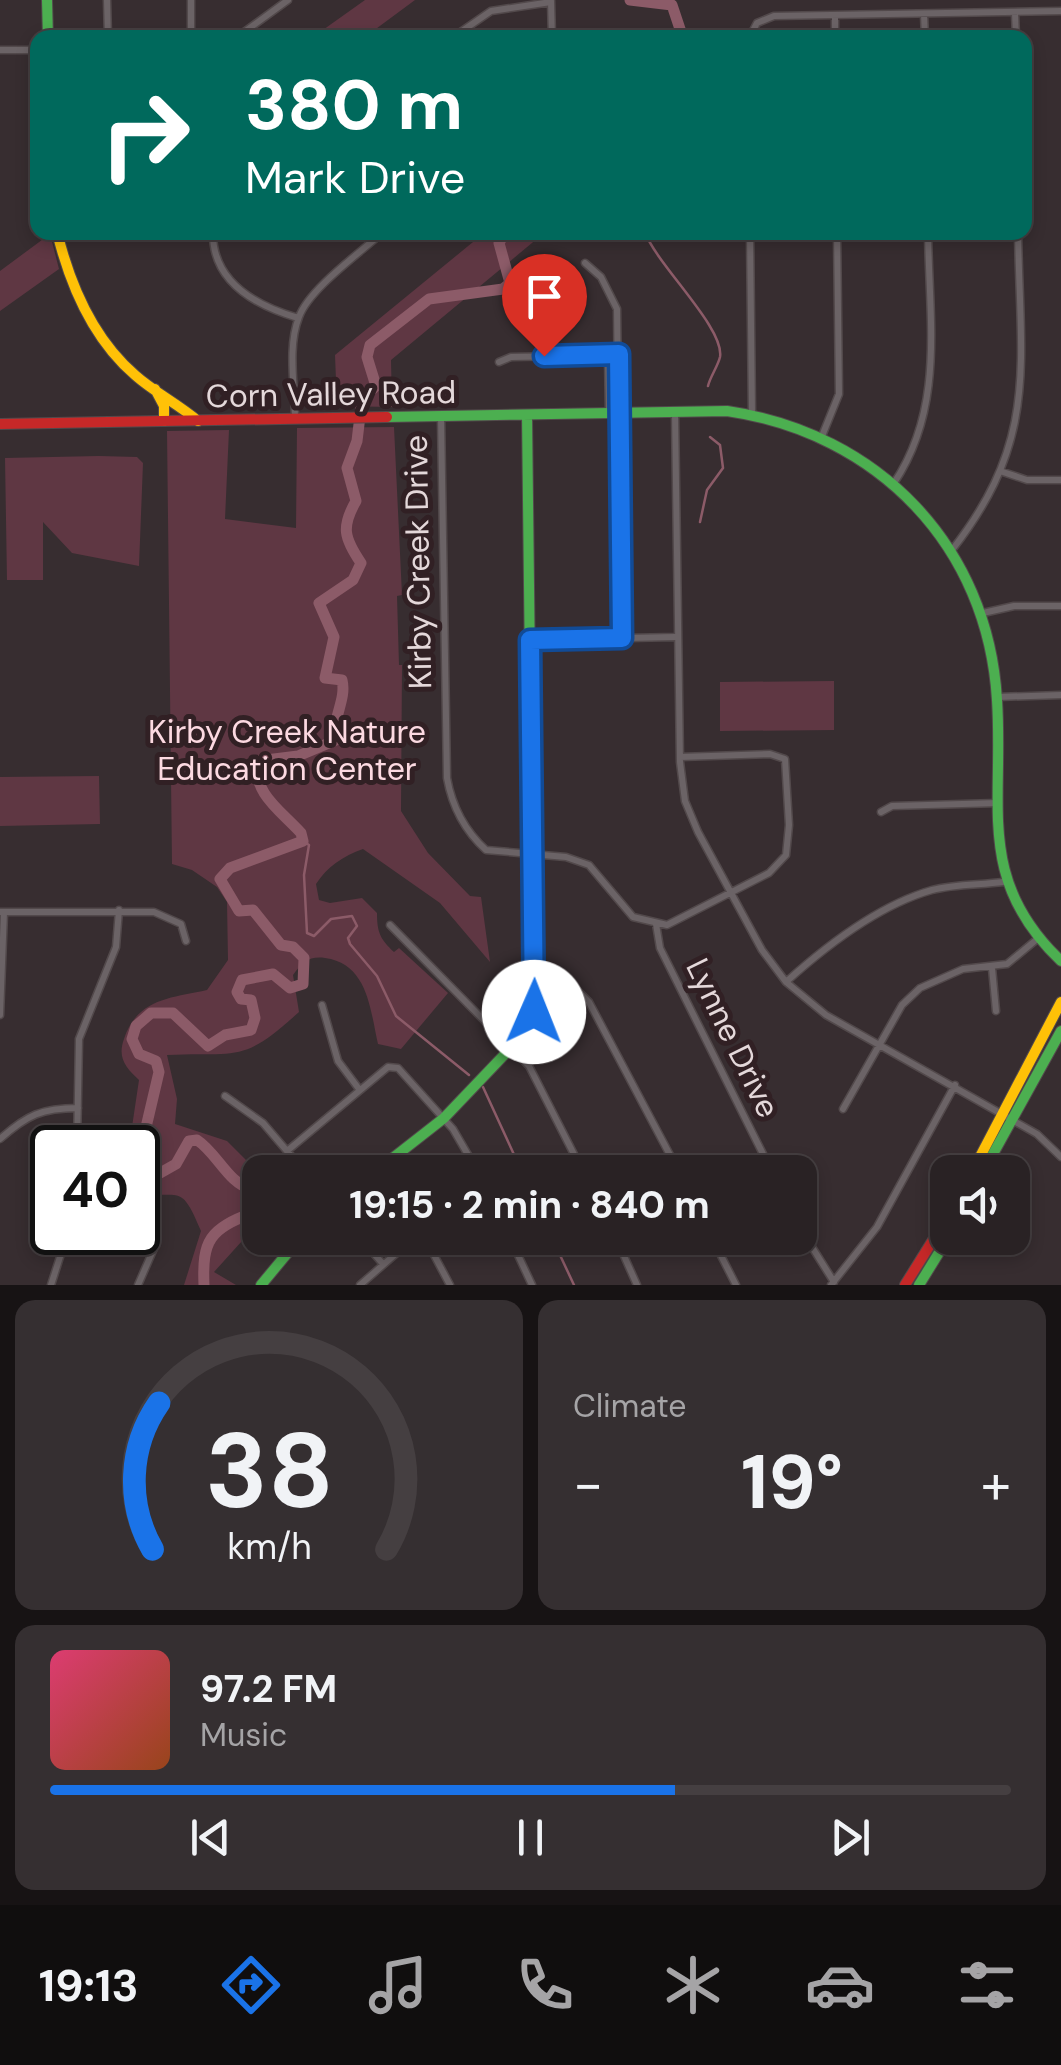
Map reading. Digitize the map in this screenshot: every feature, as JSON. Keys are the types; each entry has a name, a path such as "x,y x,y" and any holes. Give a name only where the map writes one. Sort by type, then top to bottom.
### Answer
{"main road":[{"path":"47,0 48,30"},
{"path":"60,240 75,289 96,330 117,357 198,421"},
{"path":"155,390 164,406 164,422"},
{"name":"Corn Valley Road","path":"0,424 752,414 822,436 894,482 952,550 983,613 998,697 1003,882 1012,909 1036,940 1060,959"},
{"path":"397,1155 444,1118 513,1047 528,1030 534,1012 527,415"},
{"path":"991,1155 1061,1002"},
{"path":"983,1155 1061,1031"},
{"path":"904,1285 930,1244"},
{"path":"261,1285 286,1255"},
{"path":"919,1285 938,1255"}],"street":[{"path":"107,0 108,30"},
{"path":"191,0 192,30"},
{"path":"247,30 288,0"},
{"path":"464,30 490,12 552,1 552,30"},
{"path":"754,30 757,24 774,16 1061,11"},
{"path":"1015,12 1016,30"},
{"path":"924,14 925,30"},
{"path":"835,16 835,30"},
{"path":"0,50 30,50"},
{"path":"213,240 214,251 233,284 258,304 298,318"},
{"path":"295,419 294,346 298,318 317,292 374,240"},
{"path":"750,240 752,414"},
{"path":"822,436 838,394 837,240"},
{"path":"894,482 915,452 928,408 928,240"},
{"path":"952,550 985,508 1014,442 1020,385 1018,240"},
{"path":"584,263 614,296 619,354 614,413"},
{"path":"499,362 619,354"},
{"path":"608,355 614,413 622,638"},
{"path":"675,413 675,637 680,757 686,801 731,894 786,982 826,1015 1037,1134 1061,1157"},
{"name":"Kirby Creek Drive","path":"441,417 448,784 460,817 486,850 534,852 589,864 633,917 656,924"},
{"path":"1003,472 1027,480 1061,480"},
{"path":"983,613 1014,606 1061,606"},
{"path":"530,640 675,637"},
{"path":"998,697 1061,696"},
{"path":"656,924 667,925 731,894 769,873 786,855 789,825 784,759 770,754 680,757"},
{"path":"881,812 892,806 1000,803"},
{"path":"786,982 842,938 910,900 932,890 1003,882"},
{"path":"78,1125 79,1038 116,947 119,910"},
{"path":"0,1015 2,912 154,912 181,924 186,941"},
{"name":"Lynne Drive","path":"656,924 660,948 764,1155"},
{"path":"390,925 530,1066 574,1155"},
{"path":"842,1109 902,1005 920,988 963,969 1006,964 1036,940"},
{"path":"535,966 566,980 589,1002 670,1155"},
{"path":"992,968 996,1011"},
{"path":"322,1005 338,1061 359,1088"},
{"path":"287,1150 388,1066 398,1068 444,1118 467,1155"},
{"path":"816,1255 832,1283 877,1227 955,1085"},
{"path":"225,1096 263,1123 291,1155"},
{"path":"0,1139 30,1114 45,1108 78,1108"},
{"path":"50,1285 60,1255"},
{"path":"138,1285 151,1255"},
{"path":"375,1255 383,1264"},
{"path":"360,1285 394,1255"},
{"path":"435,1255 450,1285"},
{"path":"518,1255 532,1285"},
{"path":"624,1255 637,1285"},
{"path":"721,1255 736,1285"}],"green space":[{"path":"365,0 415,0 374,30 323,30"},
{"path":"42,240 52,240 59,269 0,311 0,271"},
{"path":"475,240 536,240 391,360 392,407 337,406 335,355"},
{"name":"Kirby Creek Nature Education Center","path":"394,427 402,595 397,596 402,665 401,811 428,853 470,896 481,897 490,962 440,903 363,849 325,872 316,884 319,900 330,903 362,898 377,913 380,935 389,947 394,952 399,948 448,993 401,1049 378,1044 359,979 339,962 310,959 293,975 299,1012 264,1040 239,1052 167,1055 177,1099 175,1124 227,1141 242,1156 242,1241 214,1272 236,1285 184,1285 201,1231 183,1198 160,1195 160,1125 132,1125 139,1080 122,1057 124,1039 137,1016 156,1002 207,990 228,960 227,902 217,887 192,870 172,864 167,431 229,430 225,519 296,528 297,428"},
{"path":"137,457 143,463 139,566 72,553 43,522 43,580 7,580 5,458"},
{"path":"834,681 834,730 720,731 720,682"},
{"path":"99,776 100,824 0,826 0,777"}],"waterway":[{"path":"630,0 672,5 680,30"},
{"path":"147,1125 159,1072 156,1061 139,1054 132,1039 136,1026 151,1013 173,1013 208,1046 225,1035 251,1030 255,1018 251,1000 241,999 237,992 242,980 273,974 290,988 303,984 304,958 293,947 281,945 253,910 239,911 220,879 230,868 303,841 301,833 263,792 258,761 298,756 336,740 343,687 342,680 325,678 334,637 319,603 353,580 361,563 346,532 356,501 347,468 357,441 362,399 376,386 367,357 370,345 429,299 503,289 510,283 501,240"},
{"path":"649,240 719,345 720,357 708,386"},
{"path":"700,522 707,490 723,468 720,445 710,437"},
{"path":"303,841 309,845 304,875 307,933 314,936 331,919 352,916 357,926 348,938 350,944 377,976 396,1016 469,1075"},
{"path":"483,1087 514,1155"},
{"path":"160,1173 176,1164 189,1141 197,1140 236,1181 251,1189 252,1213 218,1231 207,1247 204,1285"},
{"path":"560,1255 574,1285"}],"traffic: fast":[{"path":"47,0 48,30"},
{"path":"387,417 727,411 782,423 832,444 876,472 915,506 947,547 972,593 989,644 997,700 999,840 1005,870 1016,901 1034,931 1061,961"},
{"path":"397,1155 444,1118 528,1030 534,1012 527,415"},
{"path":"992,1155 1061,1031"},
{"path":"261,1285 286,1255"},
{"path":"919,1285 938,1255"}],"traffic: slow":[{"path":"59,240 76,291 106,344 142,381 198,421"},
{"path":"155,389 164,406 164,421"},
{"path":"981,1155 1061,1002"}],"traffic: jam":[{"path":"0,424 387,417"},
{"path":"905,1285 930,1245"}],"route":[{"path":"534,1012 530,640 622,638 619,354 544,356"}]}
